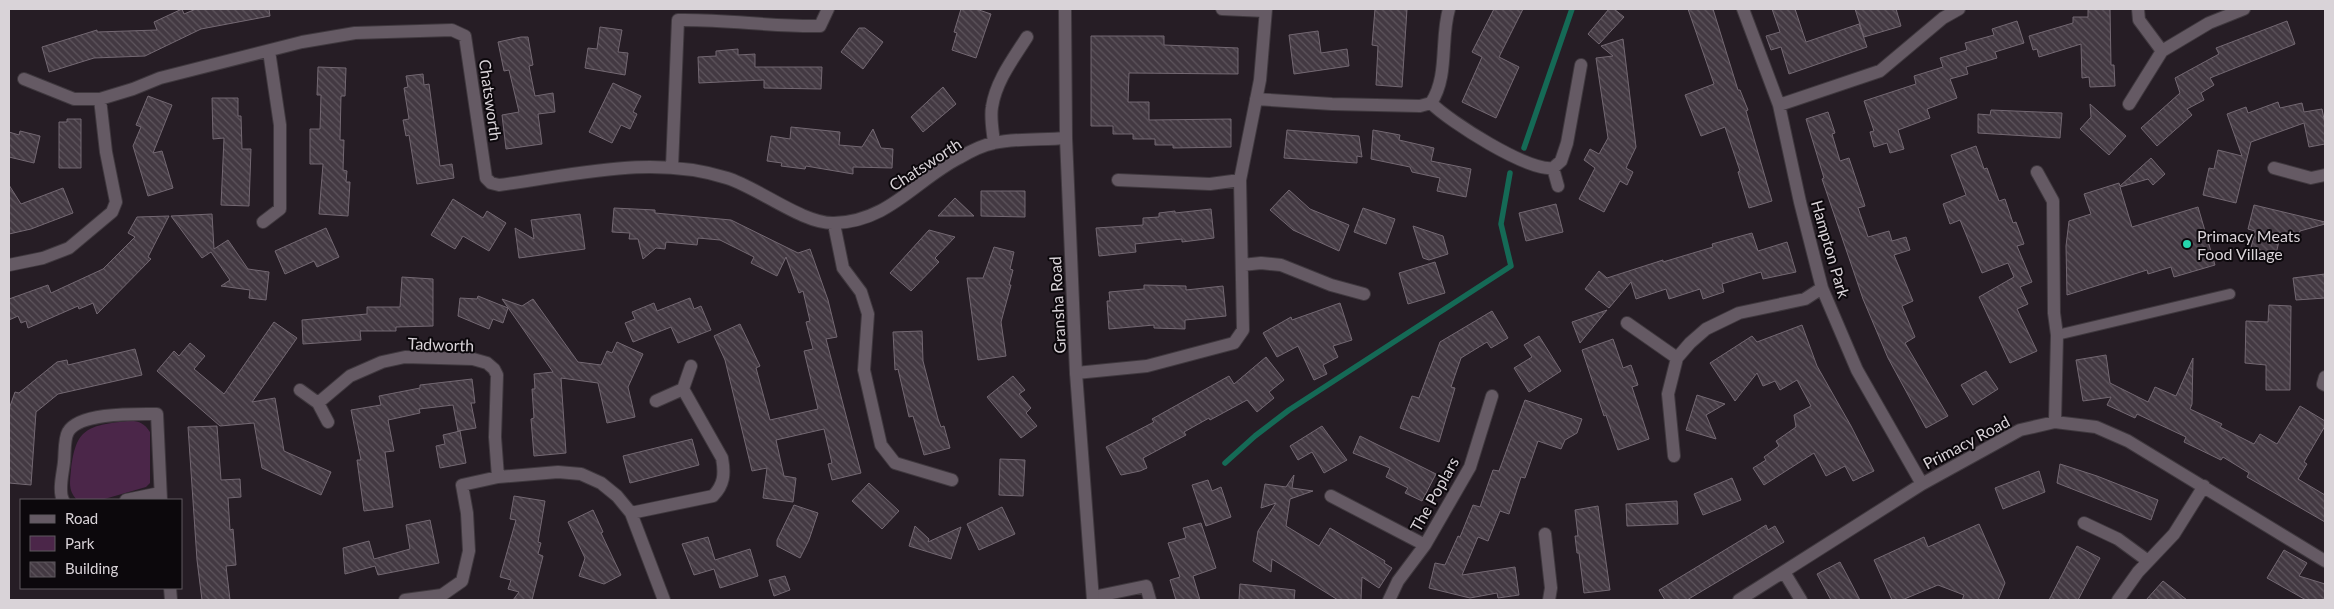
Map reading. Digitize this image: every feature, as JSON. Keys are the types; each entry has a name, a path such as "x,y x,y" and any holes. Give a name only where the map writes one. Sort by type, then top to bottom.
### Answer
{"street":[{"path":"672,167 678,20 717,20 787,26 820,26 828,9"},
{"name":"Gransha Road","path":"1065,9 1066,138 1076,373 1093,599"},
{"path":"1076,373 1147,366 1234,343 1243,330 1240,180 1260,80 1266,10 1222,9"},
{"path":"1256,99 1342,105 1420,106 1431,103 1438,94 1441,79 1445,23 1449,9"},
{"name":"Hampton Park","path":"1742,9 1779,105 1800,202 1822,288 1857,370 1922,484"},
{"path":"1779,105 1880,71 1943,18 1959,9"},
{"path":"2138,9 2139,20 2162,51"},
{"path":"2129,104 2162,51 2209,23 2244,9"},
{"name":"Chatsworth","path":"24,79 74,99 100,99 133,90 160,78 232,58 302,42 356,32 452,30 465,36 486,178 492,183 499,185 646,166 672,167 728,178 761,192 802,216 834,224 876,215 958,158 994,143 1066,138"},
{"path":"994,143 991,109 996,91 1000,79 1026,37"},
{"path":"263,222 280,209 280,125 269,51"},
{"path":"1431,103 1443,115 1519,160 1534,166 1553,168 1561,161 1568,143 1581,65"},
{"path":"9,265 43,258 70,248 112,212 116,202 106,152 100,99"},
{"path":"1553,168 1558,186"},
{"path":"2274,168 2311,178 2325,175"},
{"path":"2037,172 2053,201 2054,313 2058,334 2055,422"},
{"path":"1118,180 1210,184 1240,180"},
{"path":"834,224 843,268 861,292 868,314 864,370 881,445 895,464 952,480"},
{"path":"1242,265 1261,263 1281,265 1331,285 1364,294"},
{"path":"1674,456 1668,394 1677,358 1690,343 1706,330 1739,313 1805,299 1822,288"},
{"path":"1627,323 1677,358"},
{"name":"Tadworth","path":"318,403 350,376 382,362 405,357 473,359 487,363 494,368 497,375 495,437 498,478"},
{"path":"656,401 682,389 691,366"},
{"path":"2325,377 2323,384 2325,385"},
{"path":"631,513 713,496 722,483 724,471 722,458 682,389"},
{"path":"300,390 318,403 328,422"},
{"name":"The Poplars","path":"1389,600 1398,581 1425,545 1470,467 1492,396"},
{"path":"63,499 61,485 67,434 72,426 81,422 115,415 157,414 160,497 137,499"},
{"name":"Primacy Road","path":"1739,600 1922,484 2020,430 2055,422 2096,427 2128,441 2325,561"},
{"path":"405,600 442,595 462,581 469,551 468,513 462,484 558,472 580,474 600,483 617,496 631,513 664,600"},
{"path":"2118,600 2138,572 2174,534 2204,486"},
{"path":"1331,496 1425,545"},
{"path":"2084,523 2118,539 2148,561"},
{"path":"1545,534 1551,588 1549,600"},
{"path":"1784,572 1801,600"},
{"path":"1093,599 1146,586 1150,600"}],"lane":[{"path":"2058,334 2230,294"}],"green space":[{"path":"134,421 145,426 150,432 150,483 146,487 104,499 76,499 71,489 70,478 76,445 80,437 86,432 102,425"}],"building":[{"path":"182,9 184,14 196,9 269,9 270,16 201,29 145,56 94,58 49,72 42,47 97,30 97,32 157,30 154,22"},
{"path":"961,9 976,9 991,14 976,58 952,50 957,33 954,32"},
{"path":"1375,9 1407,9 1402,87 1376,85 1378,46 1372,45"},
{"path":"1494,9 1523,9 1499,57 1519,67 1496,118 1462,102 1482,57 1472,52"},
{"path":"1609,9 1614,9 1624,17 1599,44 1588,34"},
{"path":"1688,9 1713,9 1738,90 1740,90 1748,110 1746,111 1772,201 1749,208 1738,172 1740,171 1725,127 1701,136 1685,95 1714,84"},
{"path":"1772,9 1795,9 1806,42 1859,24 1867,47 1789,74 1781,47 1771,50 1766,36 1780,32"},
{"path":"1855,9 1896,9 1901,26 1864,37"},
{"path":"2088,9 2110,9 2111,65 2114,65 2115,86 2090,87 2089,77 2082,78 2081,44 2039,57 2037,49 2033,50 2029,36 2073,23 2073,17 2088,17"},
{"path":"2017,21 2024,43 1995,52 1997,58 1966,67 1968,74 1950,79 1957,98 1927,109 1930,118 1898,130 1904,149 1890,153 1887,143 1874,147 1870,132 1874,131 1864,101 1916,84 1914,76 1943,67 1940,58 1967,50 1965,43 1994,35 1992,29"},
{"path":"2287,21 2295,44 2210,78 2214,85 2201,93 2204,100 2187,109 2192,115 2157,146 2141,128 2180,93 2175,78 2219,54 2216,48"},
{"path":"600,27 622,30 618,52 628,53 625,75 585,68 588,48 597,49"},
{"path":"859,28 865,28 883,42 863,69 841,52"},
{"path":"1318,31 1321,53 1347,49 1349,66 1294,74 1289,35"},
{"path":"1091,36 1164,36 1164,45 1238,48 1238,74 1129,73 1128,102 1149,102 1149,120 1231,119 1231,147 1173,148 1173,145 1155,145 1155,139 1133,139 1133,134 1113,134 1113,126 1091,126"},
{"path":"528,37 533,65 529,66 535,96 553,93 555,112 538,114 542,144 506,149 502,115 519,112 509,70 504,71 498,42"},
{"path":"1623,39 1636,147 1626,168 1633,172 1627,185 1620,181 1604,212 1579,199 1595,168 1584,160 1590,149 1599,154 1608,138 1596,58 1613,56 1601,46"},
{"path":"738,49 738,55 755,54 755,67 822,67 821,89 764,88 764,80 699,83 698,57 716,56 716,51"},
{"path":"318,67 346,68 345,96 341,96 340,140 344,140 343,170 347,171 346,182 350,182 348,216 319,214 323,164 310,164 310,129 320,129 321,95 317,95"},
{"path":"423,74 424,85 429,84 440,166 452,164 454,178 417,184 409,135 406,136 403,120 409,119 404,88 408,87 406,76"},
{"path":"613,83 641,96 633,112 637,114 630,129 621,125 612,143 589,132"},
{"path":"943,87 956,104 923,132 911,117"},
{"path":"148,96 172,105 153,153 162,151 173,188 148,196 133,146 141,127 136,125"},
{"path":"212,98 238,98 238,116 241,116 242,149 251,149 249,206 221,205 224,138 213,139"},
{"path":"2278,102 2280,108 2302,103 2304,112 2322,109 2325,124 2325,144 2309,147 2304,123 2251,142 2236,203 2203,195 2209,168 2214,169 2218,150 2242,156 2227,114 2246,107 2248,113"},
{"path":"2090,104 2126,136 2109,155 2080,129 2091,117"},
{"path":"1991,110 2062,113 2060,138 1978,133 1978,114 1990,115"},
{"path":"1828,112 1835,133 1832,134 1840,161 1849,158 1865,206 1858,208 1868,237 1889,231 1892,241 1906,237 1910,250 1894,255 1913,301 1902,306 1915,337 1905,343 1948,416 1926,428 1888,358 1863,299 1822,179 1824,178 1806,119"},
{"path":"67,119 81,119 81,168 59,168 59,122 67,122"},
{"path":"791,127 840,132 839,145 862,147 873,129 881,148 893,149 892,168 853,167 853,174 806,166 805,169 781,166 782,163 767,161 771,136 790,139"},
{"path":"1287,130 1359,136 1362,157 1357,156 1357,163 1284,158"},
{"path":"1373,130 1400,135 1399,140 1434,148 1431,161 1471,169 1466,197 1437,191 1440,178 1412,172 1410,167 1371,159"},
{"path":"20,131 40,136 34,163 9,157 9,132 19,135"},
{"path":"1976,146 1984,169 1987,168 1999,201 2005,199 2013,223 2016,222 2024,244 2017,246 2032,282 2020,287 2028,304 2017,309 2037,351 2010,363 1979,297 2014,277 2008,263 1982,273 1960,220 1950,224 1943,204 1966,195 1951,155"},
{"name":"Primacy Meats Food Village","path":"2151,158 2165,174 2153,185 2148,179 2120,187 2132,227 2198,207 2215,265 2174,277 2171,267 2148,274 2147,270 2067,295 2066,246 2069,221 2091,214 2084,194 2119,183 2120,186"},
{"path":"9,185 21,204 63,188 73,213 31,229 9,234"},
{"path":"1289,190 1310,209 1349,225 1339,251 1293,230 1270,210"},
{"path":"981,191 1025,191 1025,217 981,216"},
{"path":"955,198 974,216 938,216"},
{"path":"453,199 483,218 487,211 506,223 489,251 463,236 455,249 431,235"},
{"path":"1556,204 1563,232 1526,241 1519,213"},
{"path":"2254,205 2325,222 2325,224 2300,231 2298,236 2287,234 2286,238 2280,237 2276,254 2251,248 2255,231 2248,229"},
{"path":"614,208 655,210 655,213 731,220 798,253 810,249 828,300 837,337 826,339 861,473 832,480 828,464 832,463 824,429 776,440 784,476 796,478 793,502 763,498 767,468 752,471 725,360 714,336 740,324 760,366 756,368 770,420 818,409 804,351 813,349 806,322 810,321 803,291 799,293 786,257 777,276 751,263 754,257 720,240 698,238 697,245 666,242 665,249 656,248 643,259 638,239 629,239 630,233 612,232"},
{"path":"1363,208 1395,219 1386,244 1354,232"},
{"path":"1211,209 1214,238 1182,242 1182,239 1135,244 1136,252 1099,256 1096,228 1143,225 1143,218 1159,217 1159,213"},
{"path":"212,214 214,249 228,240 248,269 269,272 266,300 249,298 250,290 221,286 230,280 211,252 202,258 171,216"},
{"path":"580,214 585,249 519,258 515,228 534,239 531,220"},
{"path":"169,216 148,257 151,259 97,314 93,303 79,309 78,306 28,328 26,321 21,323 18,316 9,320 9,299 48,285 51,293 103,269 135,237 128,233 137,217"},
{"path":"1413,226 1443,236 1448,254 1429,260 1423,258"},
{"path":"326,228 339,257 317,267 314,261 285,274 275,251"},
{"path":"929,230 955,237 935,258 939,262 911,291 890,273"},
{"path":"1752,233 1758,251 1787,242 1796,272 1763,279 1761,272 1722,284 1724,292 1703,299 1700,289 1669,299 1666,289 1636,299 1631,282 1609,308 1585,289 1599,271 1607,278 1663,260 1663,262 1713,247 1712,244"},
{"path":"994,247 1014,252 1010,269 1013,270 1009,285 1011,285 1001,322 1006,356 978,360 967,278 983,278"},
{"path":"1435,262 1445,293 1408,304 1399,273"},
{"path":"2325,274 2325,298 2296,300 2293,278"},
{"path":"402,277 433,279 433,326 396,327 396,331 360,331 361,340 303,344 302,320 367,314 367,307 400,307"},
{"path":"1144,285 1186,286 1186,290 1223,286 1226,316 1185,320 1185,329 1154,328 1154,325 1109,329 1107,301 1110,301 1109,292 1144,289"},
{"path":"478,296 508,308 503,323 493,319 489,329 458,316 460,298 477,299"},
{"path":"690,298 694,309 701,306 711,330 678,343 671,327 633,342 625,323 635,319 632,312 654,303 657,311"},
{"path":"502,299 522,306 533,299 578,362 601,365 607,351 612,353 617,342 643,354 628,387 635,417 607,423 598,383 561,378 566,453 534,456 531,419 534,418 532,389 535,389 534,374 553,372"},
{"path":"1340,303 1352,340 1333,346 1338,357 1323,365 1327,374 1314,380 1298,346 1277,357 1263,333 1291,317 1292,320"},
{"path":"2269,305 2291,306 2290,390 2266,390 2266,365 2245,363 2246,321 2268,322"},
{"path":"1607,310 1580,343 1572,322"},
{"path":"1492,311 1508,338 1491,348 1487,342 1461,358 1451,387 1455,388 1439,442 1400,428 1412,396 1419,398 1440,342"},
{"path":"274,322 297,338 252,402 275,398 284,451 331,472 321,495 262,468 254,423 220,426 157,371 174,351 179,356 190,343 205,356 194,369 224,394"},
{"path":"1802,325 1817,366 1874,471 1853,481 1845,466 1826,476 1814,453 1764,485 1753,468 1766,460 1764,457 1779,446 1776,441 1796,427 1794,415 1811,406 1797,380 1780,390 1775,381 1763,386 1757,373 1735,401 1710,363 1752,336 1757,342"},
{"path":"922,331 923,361 938,419 941,427 944,426 950,448 924,455 913,416 909,417 898,369 895,370 893,332"},
{"path":"1539,336 1561,371 1529,392 1514,368 1532,357 1524,345"},
{"path":"1613,339 1623,368 1631,365 1638,385 1632,387 1649,439 1618,450 1606,415 1604,416 1582,350"},
{"path":"135,349 142,375 58,394 36,412 31,485 9,483 9,409 15,392 19,393 57,362 67,360 68,365"},
{"path":"2106,355 2110,383 2148,402 2155,387 2176,396 2193,358 2192,404 2190,409 2222,424 2220,427 2254,444 2260,434 2277,444 2300,406 2325,421 2325,426 2304,462 2307,464 2298,479 2325,495 2325,522 2247,477 2249,473 2223,457 2221,460 2184,442 2186,437 2137,414 2135,418 2107,405 2111,397 2083,401 2076,360"},
{"path":"1266,357 1284,380 1269,392 1274,398 1257,412 1247,400 1210,420 1209,418 1184,432 1186,435 1143,458 1147,468 1121,475 1106,447 1154,422 1152,419 1229,376 1234,384"},
{"path":"1986,371 1998,389 1973,405 1961,385"},
{"path":"1013,376 1025,390 1019,394 1031,408 1026,413 1037,426 1021,438 987,397"},
{"path":"472,379 475,403 471,403 476,428 458,431 453,405 419,409 420,413 388,420 394,451 385,452 393,507 364,511 357,460 361,460 351,410 381,405 379,396 420,388 420,385"},
{"path":"1697,395 1725,404 1706,415 1716,439 1686,430"},
{"path":"1525,400 1582,419 1577,433 1565,440 1561,449 1538,441 1525,478 1521,477 1509,514 1500,511 1488,541 1478,537 1462,575 1515,567 1519,595 1498,598 1497,593 1470,598 1429,588 1435,563 1445,565 1458,536 1460,537 1473,505 1480,507 1493,470 1499,471"},
{"path":"217,426 221,480 240,479 241,497 228,498 230,530 233,529 236,565 226,566 230,600 202,600 197,560 188,427"},
{"path":"1322,426 1347,460 1324,473 1312,452 1298,460 1290,446"},
{"path":"460,431 466,463 440,468 436,446 445,444 443,435"},
{"path":"1360,436 1436,474 1422,501 1405,493 1408,488 1386,477 1390,468 1353,453"},
{"path":"692,439 699,465 630,483 623,456"},
{"path":"1000,459 1025,460 1023,496 999,495"},
{"path":"2060,464 2158,500 2151,520 2057,483"},
{"path":"2039,471 2045,492 2003,509 1995,488"},
{"path":"1294,475 1292,488 1313,491 1290,499 1286,526 1319,546 1330,528 1385,561 1384,563 1392,568 1379,588 1362,577 1361,600 1338,600 1272,559 1271,572 1253,561 1258,531 1276,503 1261,508 1265,484 1286,487"},
{"path":"1732,478 1741,500 1703,515 1694,494"},
{"path":"1208,480 1212,491 1221,487 1231,517 1206,526 1192,485"},
{"path":"869,483 899,511 882,529 852,501"},
{"path":"514,496 545,501 538,542 541,543 538,554 543,556 532,600 513,600 519,592 508,589 511,580 500,577 516,520 510,519"},
{"path":"1677,501 1678,524 1627,526 1626,504"},
{"path":"794,505 818,513 809,540 800,558 777,546 777,540"},
{"path":"1598,506 1610,590 1584,593 1575,536 1578,536 1575,510"},
{"path":"1002,507 1015,534 979,550 967,524"},
{"path":"593,510 603,532 601,533 621,575 604,584 579,576 585,558 568,522"},
{"path":"430,520 439,563 378,575 375,566 345,574 343,548 369,541 374,559 410,549 406,525"},
{"path":"1201,523 1216,568 1193,576 1200,600 1176,600 1170,580 1180,577 1168,543 1186,538 1183,528"},
{"path":"1979,524 2005,583 1998,600 1962,600 1964,595 1938,585 1902,600 1892,600 1874,560 1924,537 1928,547"},
{"path":"1766,525 1768,530 1775,526 1784,542 1687,600 1665,600 1659,590"},
{"path":"915,526 929,539 928,542 961,527 951,559 909,546"},
{"path":"708,537 715,560 750,549 758,576 720,588 714,569 694,575 682,544"},
{"path":"2077,546 2100,558 2078,600 2049,600"},
{"path":"2284,550 2307,563 2299,576 2325,584 2325,600 2306,600 2267,578"},
{"path":"1840,562 1860,600 1831,600 1817,574"},
{"path":"785,576 790,590 774,596 769,580"},
{"path":"2163,581 2187,600 2146,600"},
{"path":"1240,584 1295,590 1294,600 1239,600"}],"waterway":[{"path":"1524,148 1572,9"},
{"path":"1225,463 1255,436 1289,410 1511,266 1501,224 1510,173"}],"place":[{"name":"Primacy Meats Food Village","path":"2187,244"}]}
